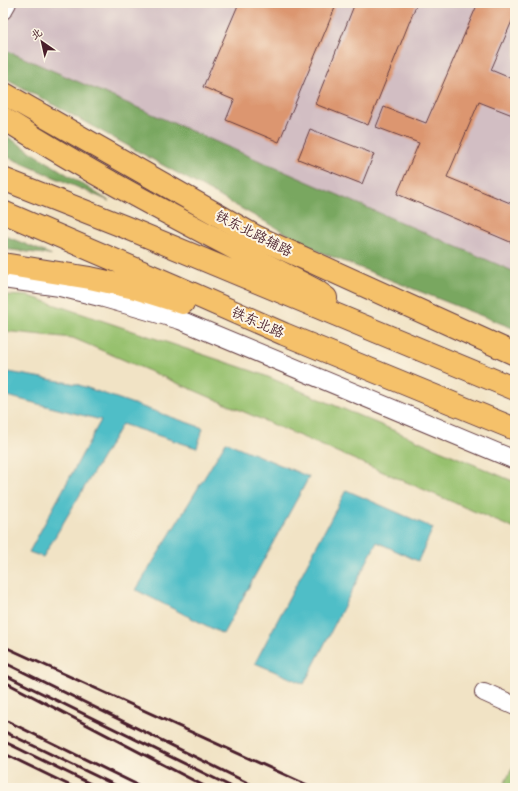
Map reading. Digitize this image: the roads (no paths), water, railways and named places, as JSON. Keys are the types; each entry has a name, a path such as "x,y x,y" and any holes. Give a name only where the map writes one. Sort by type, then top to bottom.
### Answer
{"main road":[{"name":"铁东北路辅路","path":"3,93 255,236 515,354"},
{"path":"3,118 77,164 206,234 316,290 370,328"},
{"path":"3,179 125,227 515,389"},
{"name":"铁东北路","path":"3,212 284,334 515,429"},
{"path":"3,264 65,273 135,288 242,323 284,334"}],"street":[{"path":"3,10 7,3"},
{"path":"3,279 60,287 180,320 515,460"},
{"path":"484,692 515,706"}],"water":[{"path":"3,371 76,384 203,428 197,448 122,424 43,557 29,552 101,420 3,395"},
{"path":"226,442 309,477 223,634 136,590"},
{"path":"346,490 433,528 418,561 377,542 304,684 255,663"}],"railway":[{"path":"3,646 314,788"},
{"path":"3,662 258,788"},
{"path":"3,674 234,788"},
{"path":"3,681 208,788"},
{"path":"3,719 144,788"},
{"path":"3,731 121,788"},
{"path":"3,741 99,788"},
{"path":"3,753 75,788"}]}
